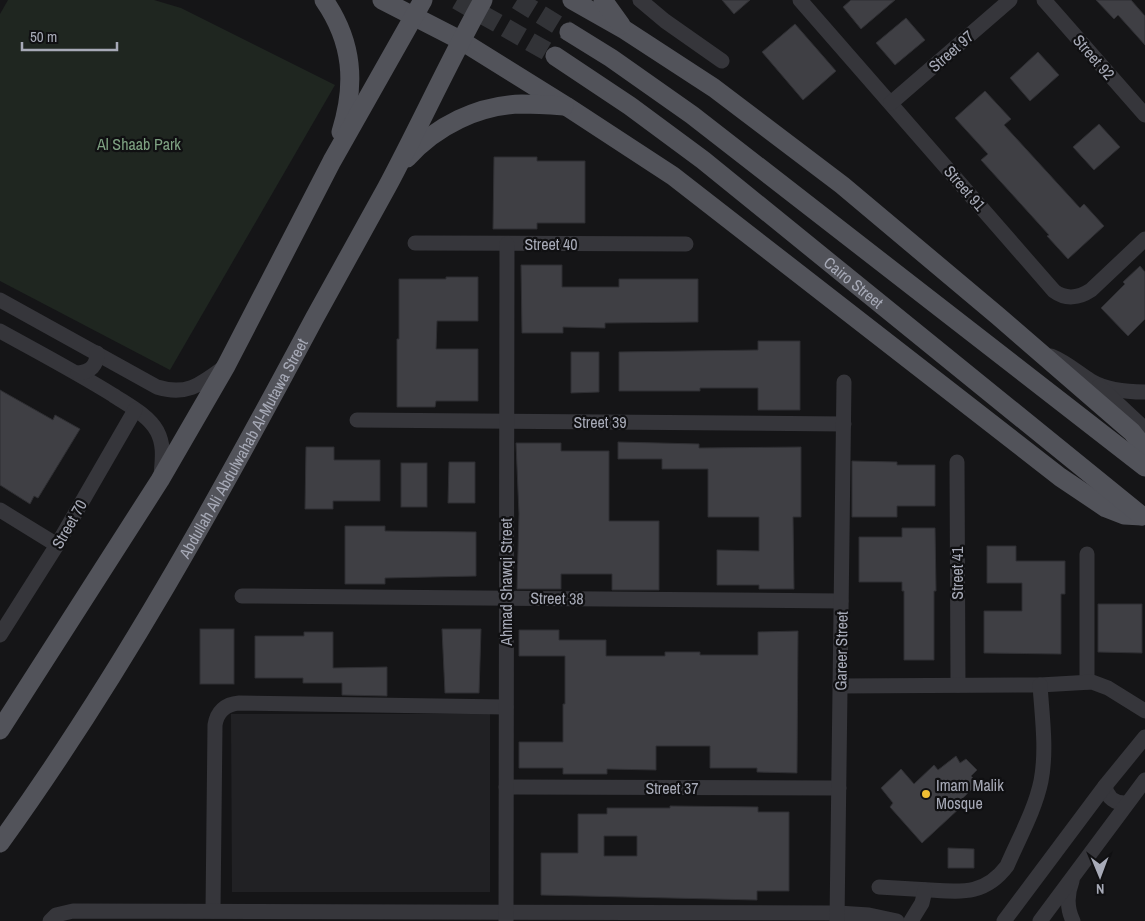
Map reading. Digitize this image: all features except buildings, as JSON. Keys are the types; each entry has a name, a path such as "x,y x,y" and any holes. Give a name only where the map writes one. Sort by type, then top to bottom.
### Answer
{"main road":[{"path":"324,0 341,29 346,42 350,72 346,115 332,161"},
{"path":"382,0 418,8 460,40 566,106 680,182 1067,482 1106,508 1124,515 1143,517"},
{"name":"Abdullah Ali Abdulwahab Al-Mutawa Street","path":"0,842 70,742 161,595 246,447 387,186 460,40 483,0"},
{"path":"572,0 625,30 714,88 842,185 1041,352 1132,432 1145,452"},
{"path":"602,0 625,30"},
{"path":"0,730 160,480 226,366 332,161 418,8"},
{"name":"Cairo Street","path":"570,32 692,115 1145,467"},
{"name":"Cairo Street","path":"554,56 630,106 703,160 1143,517"},
{"path":"387,186 400,166 416,148 453,122 475,112 520,104 566,106"}],"street":[{"path":"640,0 665,21 722,61"},
{"name":"Street 91","path":"800,0 1054,291 1060,295 1074,298 1085,294 1092,290 1145,239"},
{"name":"Street 97","path":"891,103 1010,0"},
{"name":"Street 92","path":"1044,0 1145,115"},
{"name":"Street 40","path":"415,243 686,244"},
{"name":"Ahmad Shawqi Street","path":"506,917 507,244"},
{"path":"0,300 157,387 174,391 200,385 226,366"},
{"path":"0,331 78,373 136,410 151,423 161,440 160,480"},
{"path":"1041,352 1070,366 1097,384 1145,429"},
{"path":"78,373 89,371 93,368 97,353"},
{"name":"Gareer Street","path":"838,917 844,382"},
{"path":"1097,384 1112,389 1145,392"},
{"name":"Street 70","path":"0,635 57,545 136,410"},
{"name":"Street 39","path":"357,420 844,424"},
{"name":"Street 41","path":"956,462 958,685"},
{"path":"0,510 57,545"},
{"path":"1087,554 1087,682"},
{"name":"Street 38","path":"242,596 841,601"},
{"path":"840,686 1040,685 1087,682 1097,683 1108,688 1145,712"},
{"path":"879,887 960,892 978,889 994,880 1007,866 1033,807 1041,781 1043,749 1040,685"},
{"path":"212,911 215,725 219,713 228,705 239,703 506,707"},
{"path":"1004,921 1105,786 1145,737"},
{"path":"1040,921 1145,780"},
{"path":"1105,786 1107,794 1113,801 1127,803"},
{"name":"Street 37","path":"506,788 839,788"},
{"path":"1085,813 1100,815 1105,822 1107,830"},
{"path":"1073,921 1069,908 1069,892 1076,872"},
{"path":"911,921 922,903 925,890"},
{"path":"50,921 56,915 72,911 167,916 212,911 506,917 838,917 869,915 897,921"}],"shaded area":[{"path":"231,714 490,714 490,892 232,892"}],"green space":[{"name":"Al Shaab Park","path":"8,0 154,0 181,8 335,85 170,370 0,281 0,14"}],"tunnel":[{"path":"457,0 555,56"},
{"path":"517,0 569,32"}],"place":[{"name":"Imam Malik Mosque","path":"926,794"}]}
